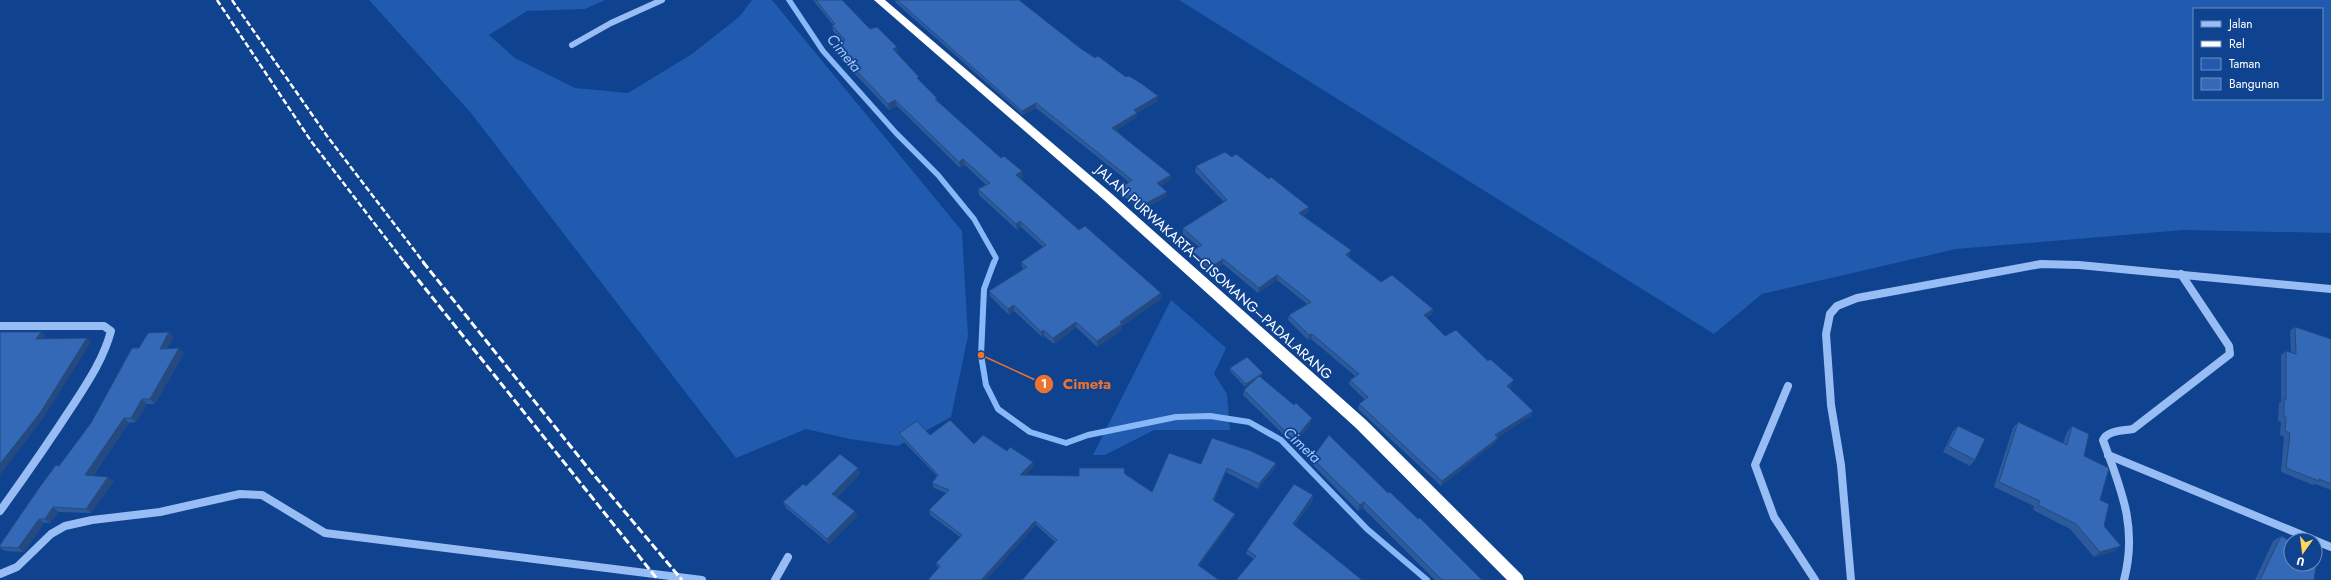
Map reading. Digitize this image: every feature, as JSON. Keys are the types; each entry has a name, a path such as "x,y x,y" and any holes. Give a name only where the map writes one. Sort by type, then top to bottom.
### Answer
{"highway":[{"name":"JALAN PURWAKARTA–CISOMANG–PADALARANG","path":"879,0 1108,197 1361,424 1517,580"}],"street":[{"path":"572,45 611,24 662,0"},
{"path":"1851,580 1841,465 1832,405 1826,334 1830,314 1836,306 1857,298 2041,264 2079,265 2331,289"},
{"path":"2124,580 2131,553 2132,527 2126,501 2103,440 2105,436 2114,432 2133,429 2230,354 2229,346 2181,274"},
{"path":"0,326 104,326 111,331 108,344 88,382 50,443 0,511"},
{"path":"1788,386 1755,465 1774,516 1815,580"},
{"path":"2108,455 2311,537 2331,547"},
{"path":"0,574 17,567 51,534 65,526 92,520 160,512 220,497 240,494 262,495 307,524 325,533 702,580"},
{"path":"774,580 788,557"}],"green space":[{"path":"369,0 605,0 585,9 527,11 489,35 515,58 575,88 628,93 692,54 740,16 752,0 772,0 962,231 968,336 951,417 898,446 850,439 806,429 736,458 471,113"},
{"path":"1179,0 2331,0 2331,233 2183,230 1956,249 1762,294 1714,334"},
{"path":"1171,300 1226,348 1214,374 1227,394 1230,430 1154,430 1105,455 1093,455"}],"building":[{"path":"816,0 842,0 870,29 877,27 897,47 893,49 919,77 917,78 937,98 935,99 1001,158 1004,156 1022,171 1016,175 1079,230 1085,226 1161,293 1120,322 1122,324 1097,341 1076,322 1053,338 1044,330 1041,332 1014,305 1008,309 989,291 1027,267 1021,262 1046,245 1020,221 1016,224 978,189 990,183 963,159 959,162 895,100 888,104 833,46 845,40 832,25 835,24"},
{"path":"897,0 1019,0 1080,48 1095,58 1098,56 1126,77 1129,76 1142,84 1158,96 1134,110 1137,113 1112,128 1171,175 1157,183 1167,192 1143,205 1120,189 1132,180 1036,103 1022,111"},
{"path":"1225,152 1232,157 1236,154 1269,179 1271,177 1309,207 1299,213 1351,250 1346,255 1381,282 1392,275 1433,309 1424,315 1445,336 1456,330 1488,361 1490,359 1514,380 1507,386 1533,411 1495,435 1498,438 1442,481 1359,404 1368,397 1350,380 1359,374 1312,334 1309,335 1289,315 1311,302 1277,275 1259,288 1223,259 1211,267 1192,251 1202,245 1183,228 1227,200 1196,166"},
{"path":"2295,327 2331,339 2331,484 2286,468 2290,433 2285,431 2286,417 2284,417 2284,399 2286,400 2286,351 2296,354"},
{"path":"0,332 41,332 36,339 87,338 40,413 0,464"},
{"path":"169,332 160,349 179,348 150,399 142,399 131,418 124,418 85,475 108,477 86,509 53,507 45,519 39,519 18,548 0,547 39,488 56,465 59,466 91,423 132,348 139,348 148,333"},
{"path":"1247,357 1263,373 1246,384 1230,368"},
{"path":"1259,376 1294,405 1296,403 1312,418 1294,440 1244,390"},
{"path":"950,420 974,444 983,435 1007,451 1010,447 1033,462 1020,475 1079,476 1079,468 1124,468 1125,474 1152,492 1169,453 1201,464 1212,438 1251,451 1276,463 1259,484 1227,468 1213,500 1235,514 1198,565 1219,580 1022,580 1057,540 1035,521 981,580 928,580 940,566 936,563 962,535 929,510 949,490 932,483 938,475 899,433 917,421 930,435"},
{"path":"2018,422 2067,445 2072,426 2089,434 2084,456 2109,468 2100,500 2109,504 2104,526 2121,546 2100,552 2076,524 2038,505 2040,501 1999,482"},
{"path":"1958,426 1985,439 1975,460 1948,446"},
{"path":"1329,435 1388,493 1390,492 1418,519 1420,518 1482,580 1442,580 1364,502 1360,505 1312,458"},
{"path":"840,454 858,468 832,494 855,511 827,539 783,502 803,484 806,486"},
{"path":"1294,484 1313,495 1293,524 1362,580 1236,580 1256,556 1247,550"},
{"path":"2281,536 2283,537 2283,572 2315,572 2314,580 2260,580"}],"waterway":[{"name":"Cimeta","path":"789,0 823,51 896,133 938,175 974,219 996,258 994,263"},
{"name":"Cimeta","path":"994,262 984,289 981,355 986,385 998,409 1030,432 1066,443 1088,435 1176,417 1210,416 1249,422 1281,440 1367,529 1427,580"}],"railway":[{"path":"217,0 311,141 405,263"},
{"path":"232,0 327,136 424,263"},
{"path":"404,262 658,580"},
{"path":"423,262 588,468 682,580"}],"place":[{"name":"Cimeta","path":"981,355"}]}
